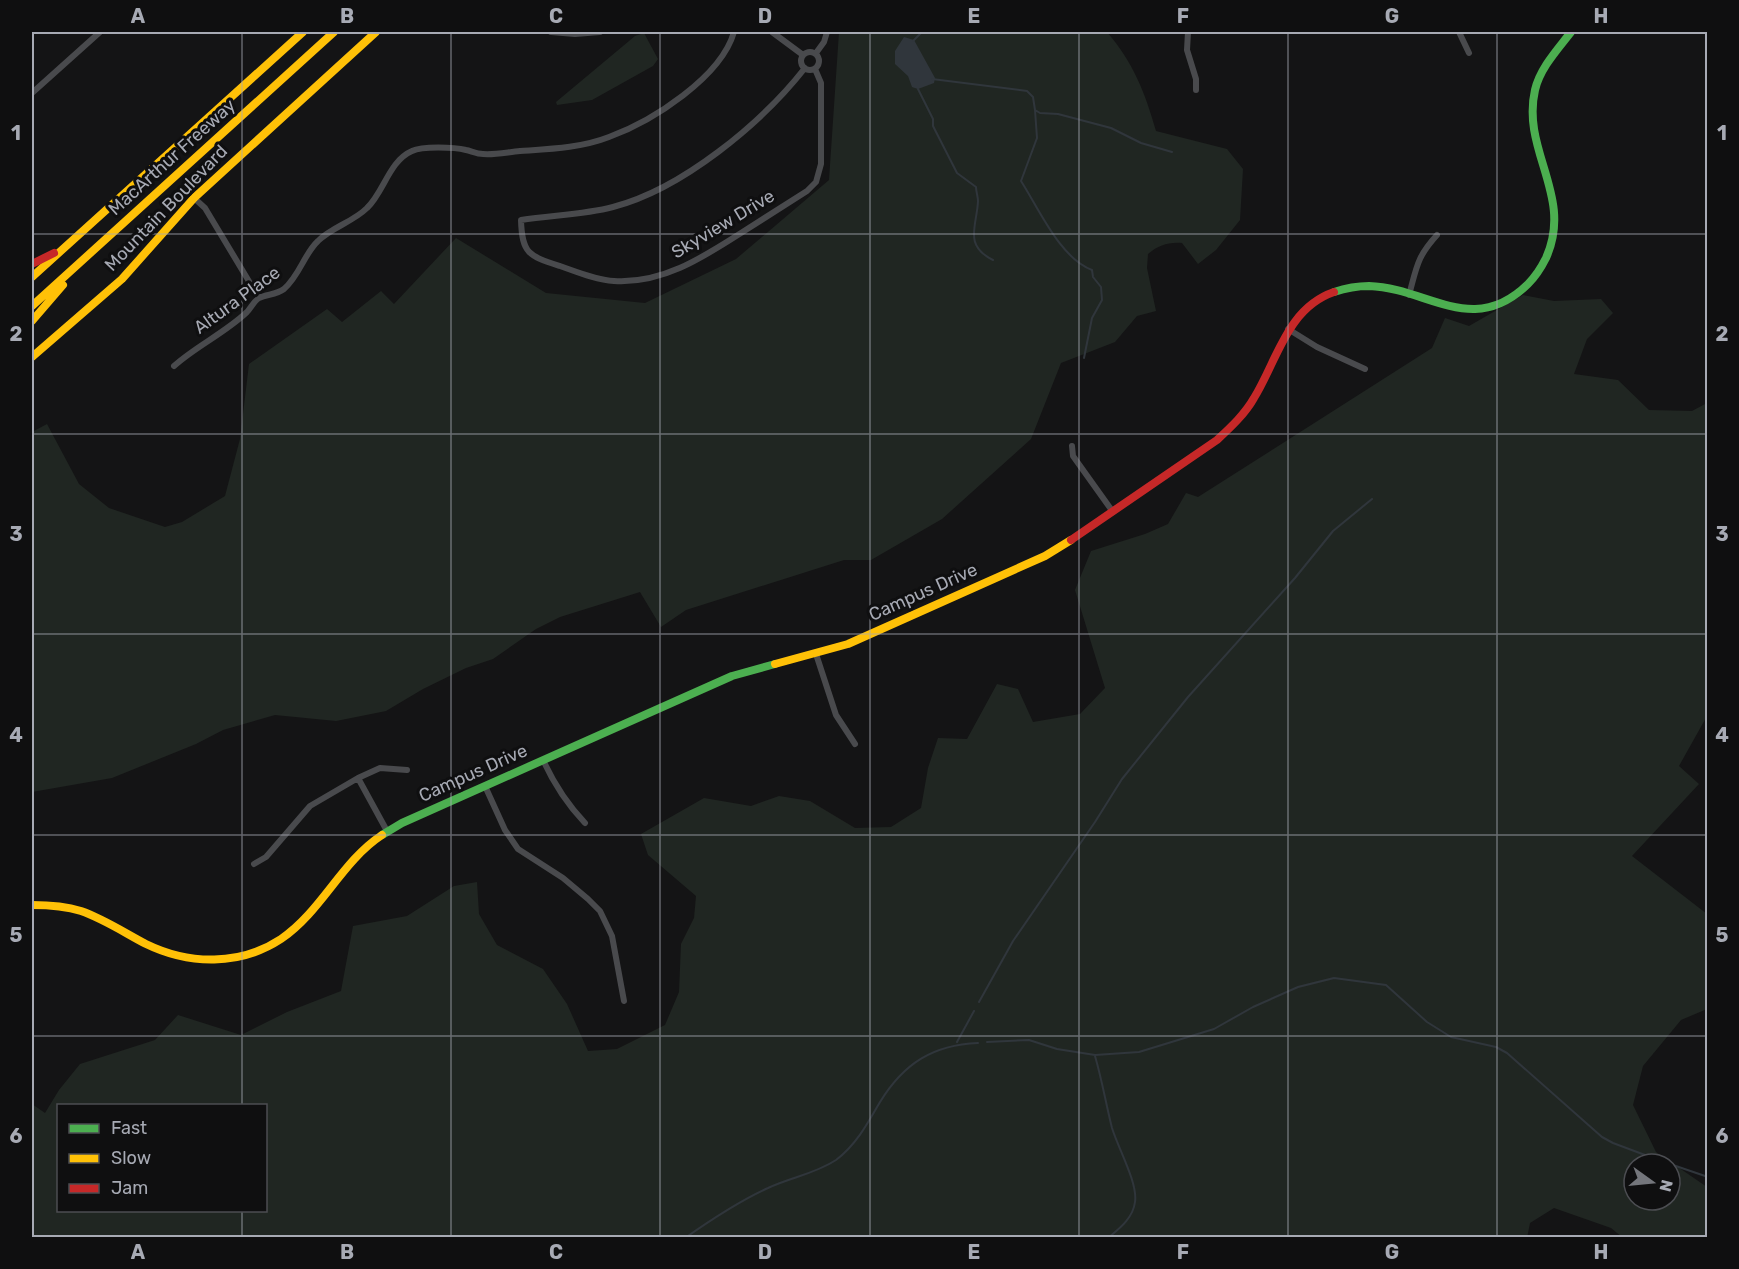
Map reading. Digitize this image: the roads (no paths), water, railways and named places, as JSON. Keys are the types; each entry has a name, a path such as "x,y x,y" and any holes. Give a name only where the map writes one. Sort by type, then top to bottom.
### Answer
{"main road":[{"name":"MacArthur Freeway","path":"32,277 303,32"},
{"name":"MacArthur Freeway","path":"32,306 334,32"},
{"name":"Mountain Boulevard","path":"32,357 122,279 194,198 376,32"},
{"name":"Campus Drive","path":"32,905 57,904 76,908 154,949 183,959 217,960 258,951 294,930 325,896 356,856 387,831 732,676 848,644 1045,556 1113,512 1233,427 1258,393 1288,329 1307,308 1322,298 1348,288 1375,286 1409,294 1438,305 1470,309 1494,305 1520,292 1540,271 1554,241 1557,227 1551,187 1533,130 1533,102 1540,76 1571,32"},
{"path":"32,264 65,248"},
{"path":"32,321 79,264"}],"street":[{"path":"32,93 100,32"},
{"path":"551,32 575,34 600,32"},
{"name":"Altura Place","path":"174,366 188,353 247,312 259,298 274,294 288,285 317,242 330,231 368,208 389,175 410,151 427,148 463,149 482,154 494,154 553,149 586,144 609,137 648,118 693,87 722,58 730,46 734,32"},
{"path":"772,32 803,55"},
{"path":"816,54 827,32"},
{"path":"1188,32 1187,50 1196,79 1196,90"},
{"path":"1459,32 1469,53"},
{"path":"810,51 816,54 820,62 815,69 805,68 801,61 803,55 810,51"},
{"name":"Skyview Drive","path":"805,68 761,117 741,134 675,180 614,207 521,220 522,239 527,250 536,258 589,276 612,281 657,277 679,270 780,208 807,191 816,182 821,164 821,83 815,69"},
{"path":"194,198 205,208 259,298"},
{"path":"1409,294 1423,250 1437,235"},
{"path":"1288,329 1317,347 1365,369"},
{"path":"1072,446 1073,456 1113,512"},
{"path":"816,654 836,715 855,744"},
{"path":"543,760 568,805 585,823"},
{"path":"254,864 266,857 310,806 358,777 380,768 407,770"},
{"path":"358,777 387,831"},
{"path":"485,786 506,830 518,849 563,878 600,911 612,936 624,1001"}],"waterway":[{"path":"913,41 922,32"},
{"path":"932,79 1027,91 1033,97 1035,110 1040,113 1058,114 1111,128 1141,143 1172,152"},
{"path":"918,89 933,119 933,126 957,173 976,187 978,201 974,227 975,241 978,248 993,260"},
{"path":"1035,110 1037,138 1021,181 1060,244 1080,264 1092,270 1093,277 1101,287 1102,300 1092,318 1084,358"},
{"path":"979,1002 1013,941 1122,779 1188,697 1295,578 1333,531 1372,499"},
{"path":"987,1042 1029,1040 1057,1049 1095,1055 1139,1052 1214,1029 1253,1007 1298,987 1334,978 1386,985 1427,1022 1451,1037 1496,1047 1507,1053 1602,1137 1637,1152"},
{"path":"957,1042 974,1011"},
{"path":"685,1238 757,1193 820,1169 836,1160 856,1141 889,1088 910,1067 934,1052 978,1043"},
{"path":"1095,1056 1112,1128 1131,1176 1135,1194 1134,1208 1129,1218 1108,1238"},
{"path":"1682,1168 1708,1177"}]}
